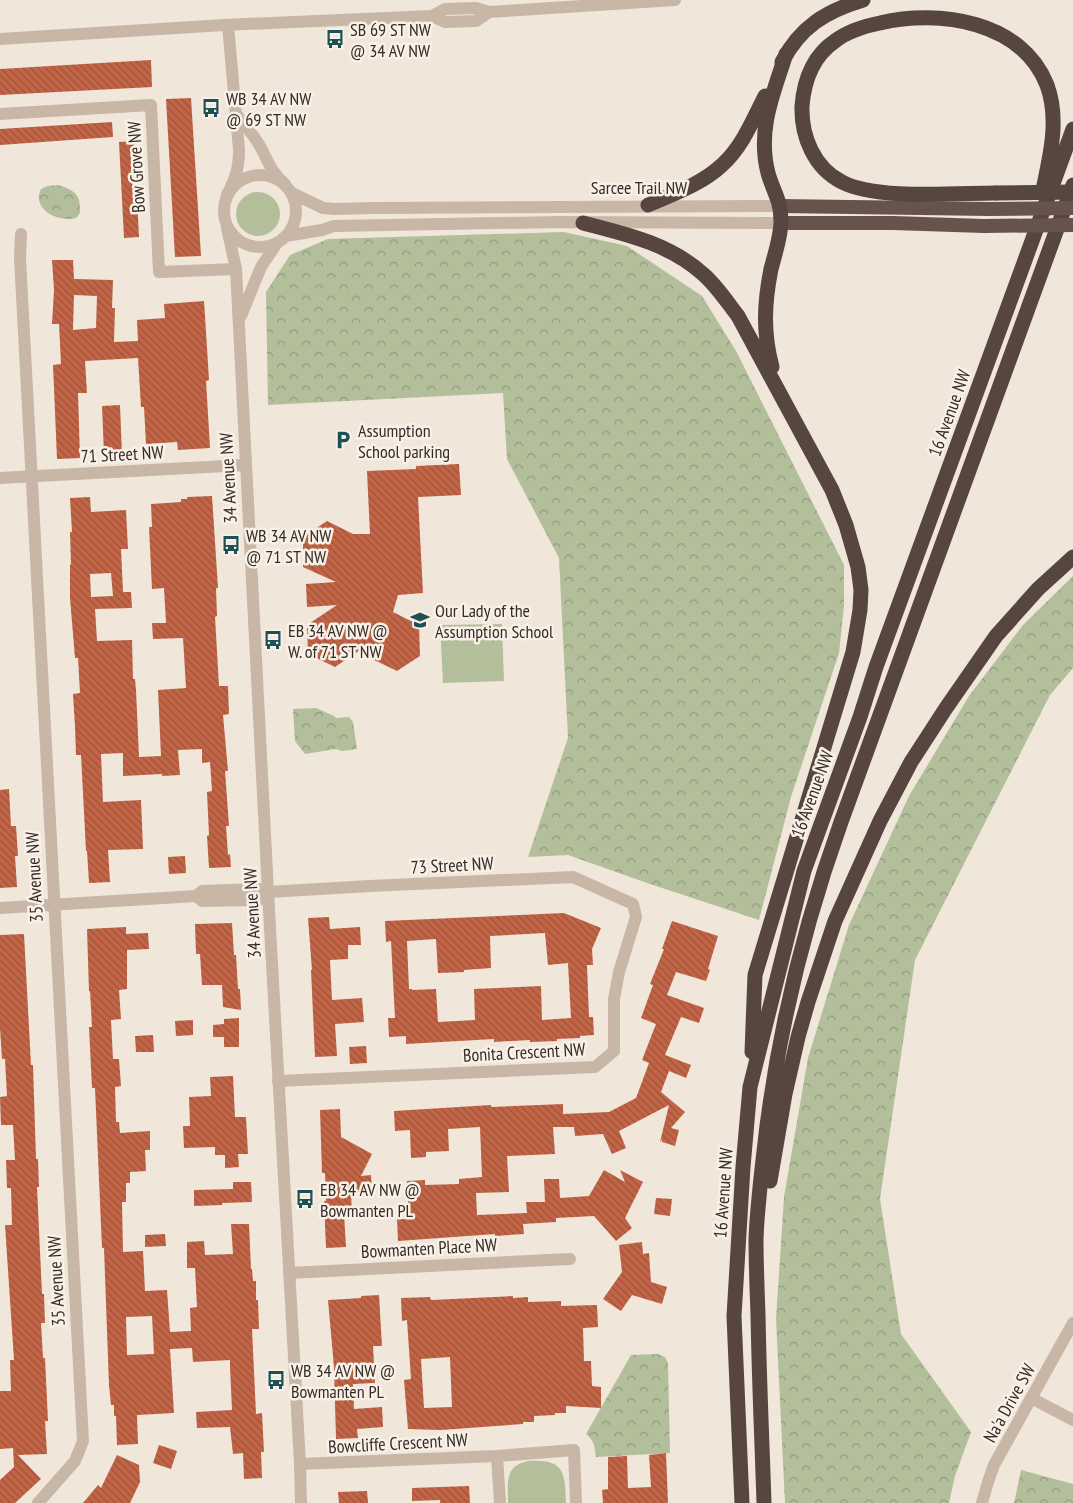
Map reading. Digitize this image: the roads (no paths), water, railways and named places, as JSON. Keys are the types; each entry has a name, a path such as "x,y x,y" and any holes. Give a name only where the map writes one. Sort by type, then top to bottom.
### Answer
{"highway":[{"path":"648,205 700,181 723,165 742,140 786,54 801,34 821,17 839,8 863,0"},
{"path":"1030,246 1052,149 1054,122 1046,84 1033,61 1019,47 1008,39 982,27 951,20 920,17 903,18 865,26 834,41 823,52 807,76 803,93 802,112 804,129 808,144 818,162 827,172 842,182 860,188 887,193 996,193 1073,192"},
{"path":"786,54 765,124 768,174 780,206 781,223 764,316 765,336 775,376 804,438"},
{"name":"16 Avenue NW","path":"742,1503 734,1316 750,1087 804,871 860,717 879,658 1073,129"},
{"name":"16 Avenue NW","path":"764,1503 756,1239 760,1187 773,1084 796,967 840,822 1073,185"},
{"path":"1051,244 1073,198"},
{"name":"Sarcee Trail NW","path":"780,206 990,209 1073,208"},
{"path":"583,223 633,236 654,244 680,258 705,275 738,316 832,490 846,525 858,567 861,590 860,610 853,652 756,975 750,1087"},
{"name":"Sarcee Trail NW","path":"781,223 893,223 984,226 1073,225"},
{"path":"759,1379 764,1239 778,1131 802,1022 835,921 911,762 996,636 1038,589 1073,557"}],"street":[{"path":"0,39 228,25 432,16 444,9 476,8 489,12 675,0"},
{"path":"228,25 232,84 237,115 239,166 227,195 224,217 227,228 234,237 249,246 266,247 282,240 293,227 296,216 296,204 288,189 269,166 261,146 237,115"},
{"name":"Bow Grove NW","path":"0,114 151,105 159,272 236,269"},
{"path":"227,195 238,182 253,175 276,178 288,189"},
{"name":"Sarcee Trail NW","path":"288,189 324,208 334,209 648,205 780,206"},
{"name":"Sarcee Trail NW","path":"282,240 334,226 781,223"},
{"name":"34 Avenue NW","path":"227,228 236,269 239,320 245,465 301,1503"},
{"name":"35 Avenue NW","path":"21,234 20,258 53,905 83,1440 75,1461 38,1503"},
{"name":"34 Avenue NW","path":"239,320 260,267 282,240"},
{"name":"71 Street NW","path":"0,478 245,465"},
{"name":"73 Street NW","path":"0,908 196,896 202,891 258,889 268,892 573,876 632,904"},
{"name":"Bonita Crescent NW","path":"278,1081 595,1067 614,1051 614,999 619,972 636,917 632,904"},
{"name":"Bowmanten Place NW","path":"289,1273 570,1259"},
{"name":"Na'a Drive SW","path":"982,1503 994,1466 1073,1323"},
{"path":"1031,1398 1073,1420"},
{"name":"Bowcliffe Crescent NW","path":"300,1464 498,1456 574,1450 576,1503"},
{"path":"498,1456 500,1503"}],"place":[{"name":"SB 69 ST NW @ 34 AV NW","path":"335,39"},
{"name":"WB 34 AV NW @ 69 ST NW","path":"211,108"},
{"name":"Assumption School parking","path":"343,440"},
{"name":"WB 34 AV NW @ 71 ST NW","path":"231,545"},
{"name":"Our Lady of the Assumption School","path":"420,620"},
{"name":"EB 34 AV NW @ W. of 71 ST NW","path":"273,640"},
{"name":"EB 34 AV NW @ Bowmanten PL","path":"305,1199"},
{"name":"WB 34 AV NW @ Bowmanten PL","path":"276,1380"}]}
